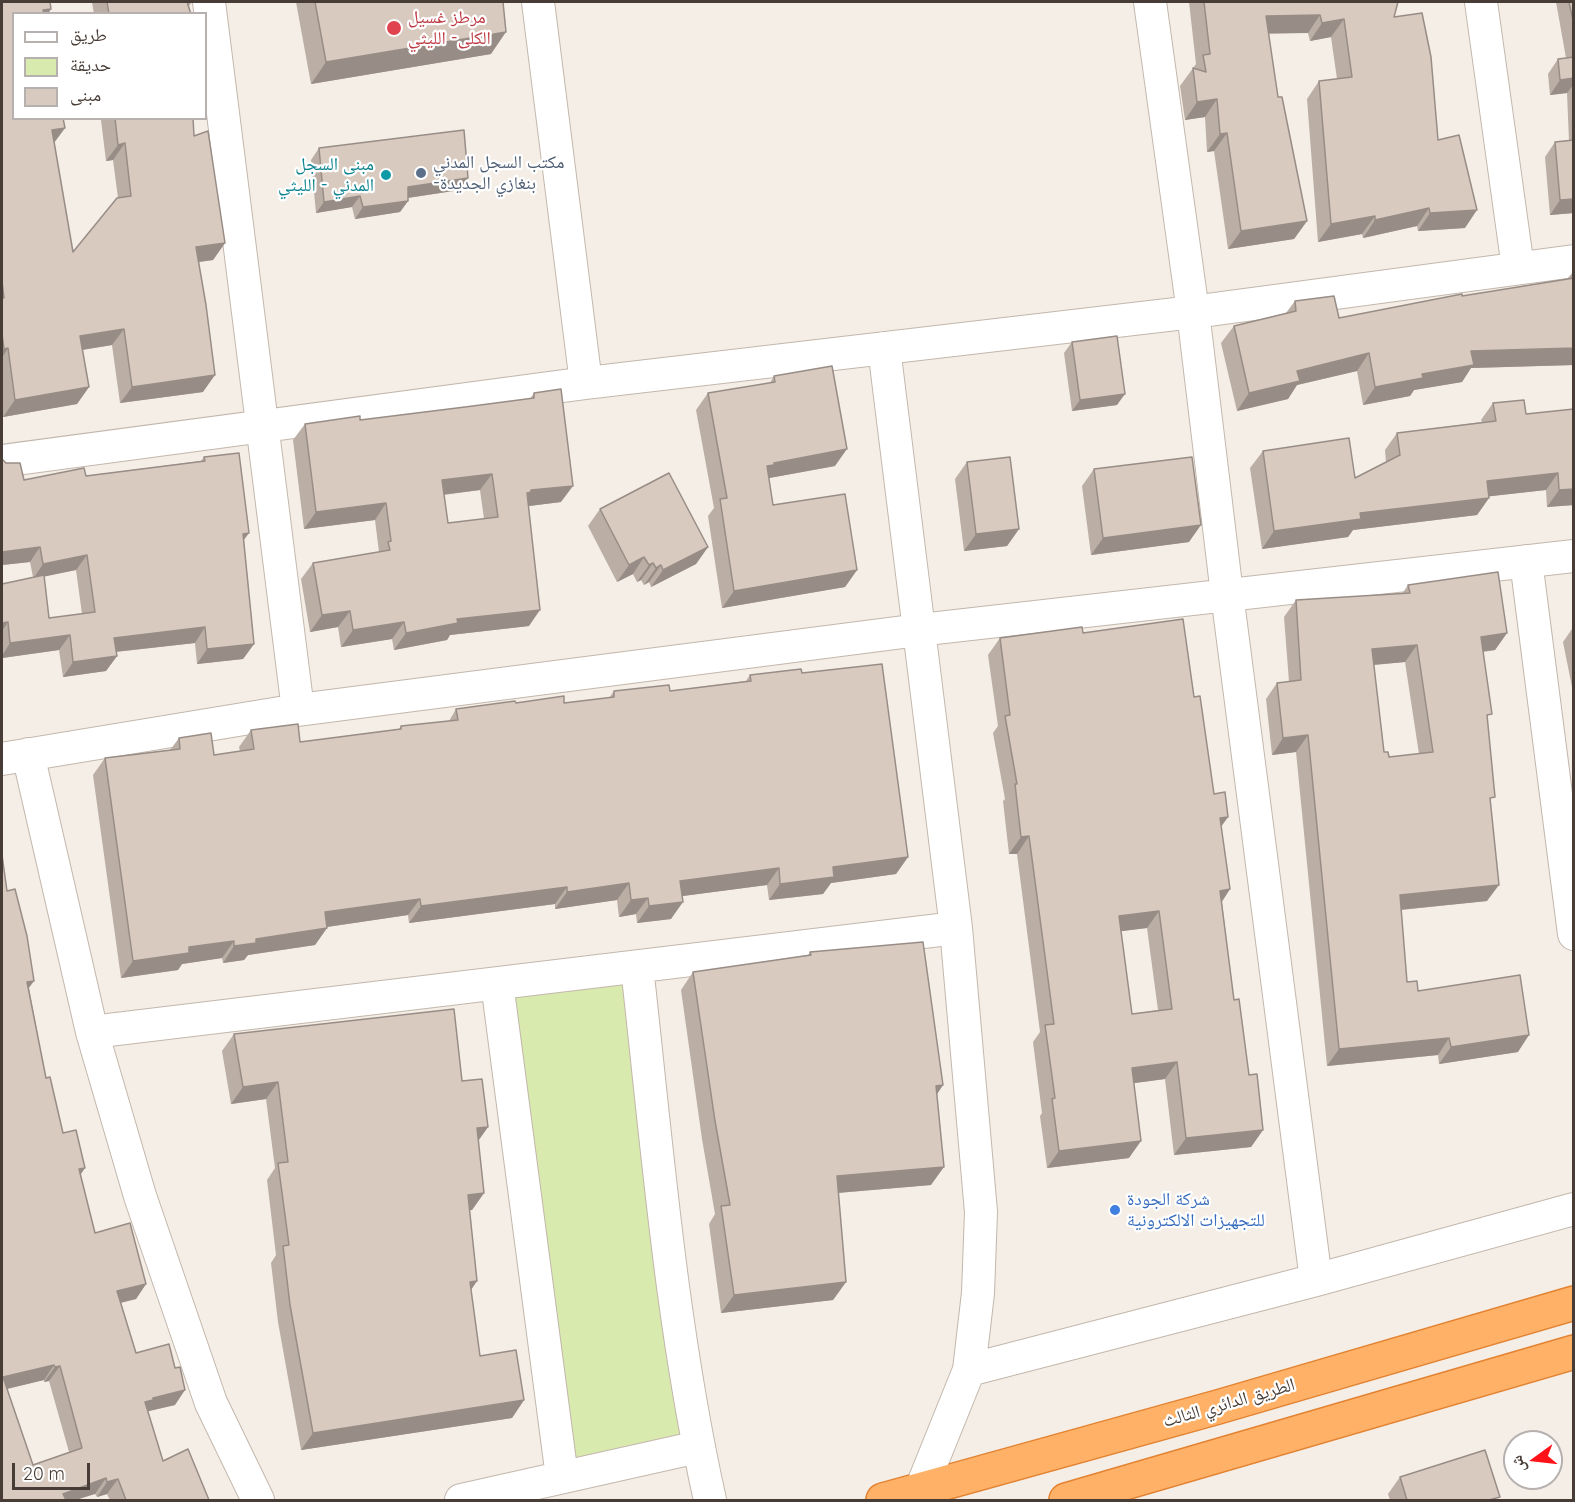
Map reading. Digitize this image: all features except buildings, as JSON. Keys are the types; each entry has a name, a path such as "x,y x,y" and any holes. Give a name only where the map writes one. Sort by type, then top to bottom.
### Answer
{"highway":[{"name":"الطريق الدائري الثالث","path":"883,1500 1218,1407 1574,1302"},
{"path":"1066,1500 1574,1352"}],"street":[{"path":"209,2 298,710"},
{"path":"538,2 585,383"},
{"path":"1150,2 1193,312 1227,594 1317,1280"},
{"path":"1481,2 1518,268"},
{"path":"2,461 585,383 1193,312 1574,261"},
{"path":"884,348 956,928 981,1212 978,1293 969,1370 921,1489"},
{"path":"258,1500 211,1403 140,1196 15,757 298,710 919,630 1574,556"},
{"path":"1526,561 1574,934"},
{"path":"92,1032 956,928"},
{"path":"637,967 672,1279 698,1447 710,1500"},
{"path":"497,983 562,1477"},
{"path":"969,1370 1317,1280 1574,1209"},
{"path":"461,1500 698,1447"}],"green space":[{"path":"635,962 696,1443 561,1474 497,978"}],"place":[{"name":"مرطز غسيل الكلى- الليثي","path":"394,28"},
{"name":"مكتب السجل المدني -بنغازي الجديدة","path":"421,173"},
{"name":"مبنى السجل المدني - الليثي","path":"386,175"},
{"name":"شركة الجودة للتجهيزات الالكترونية","path":"1115,1210"}]}
